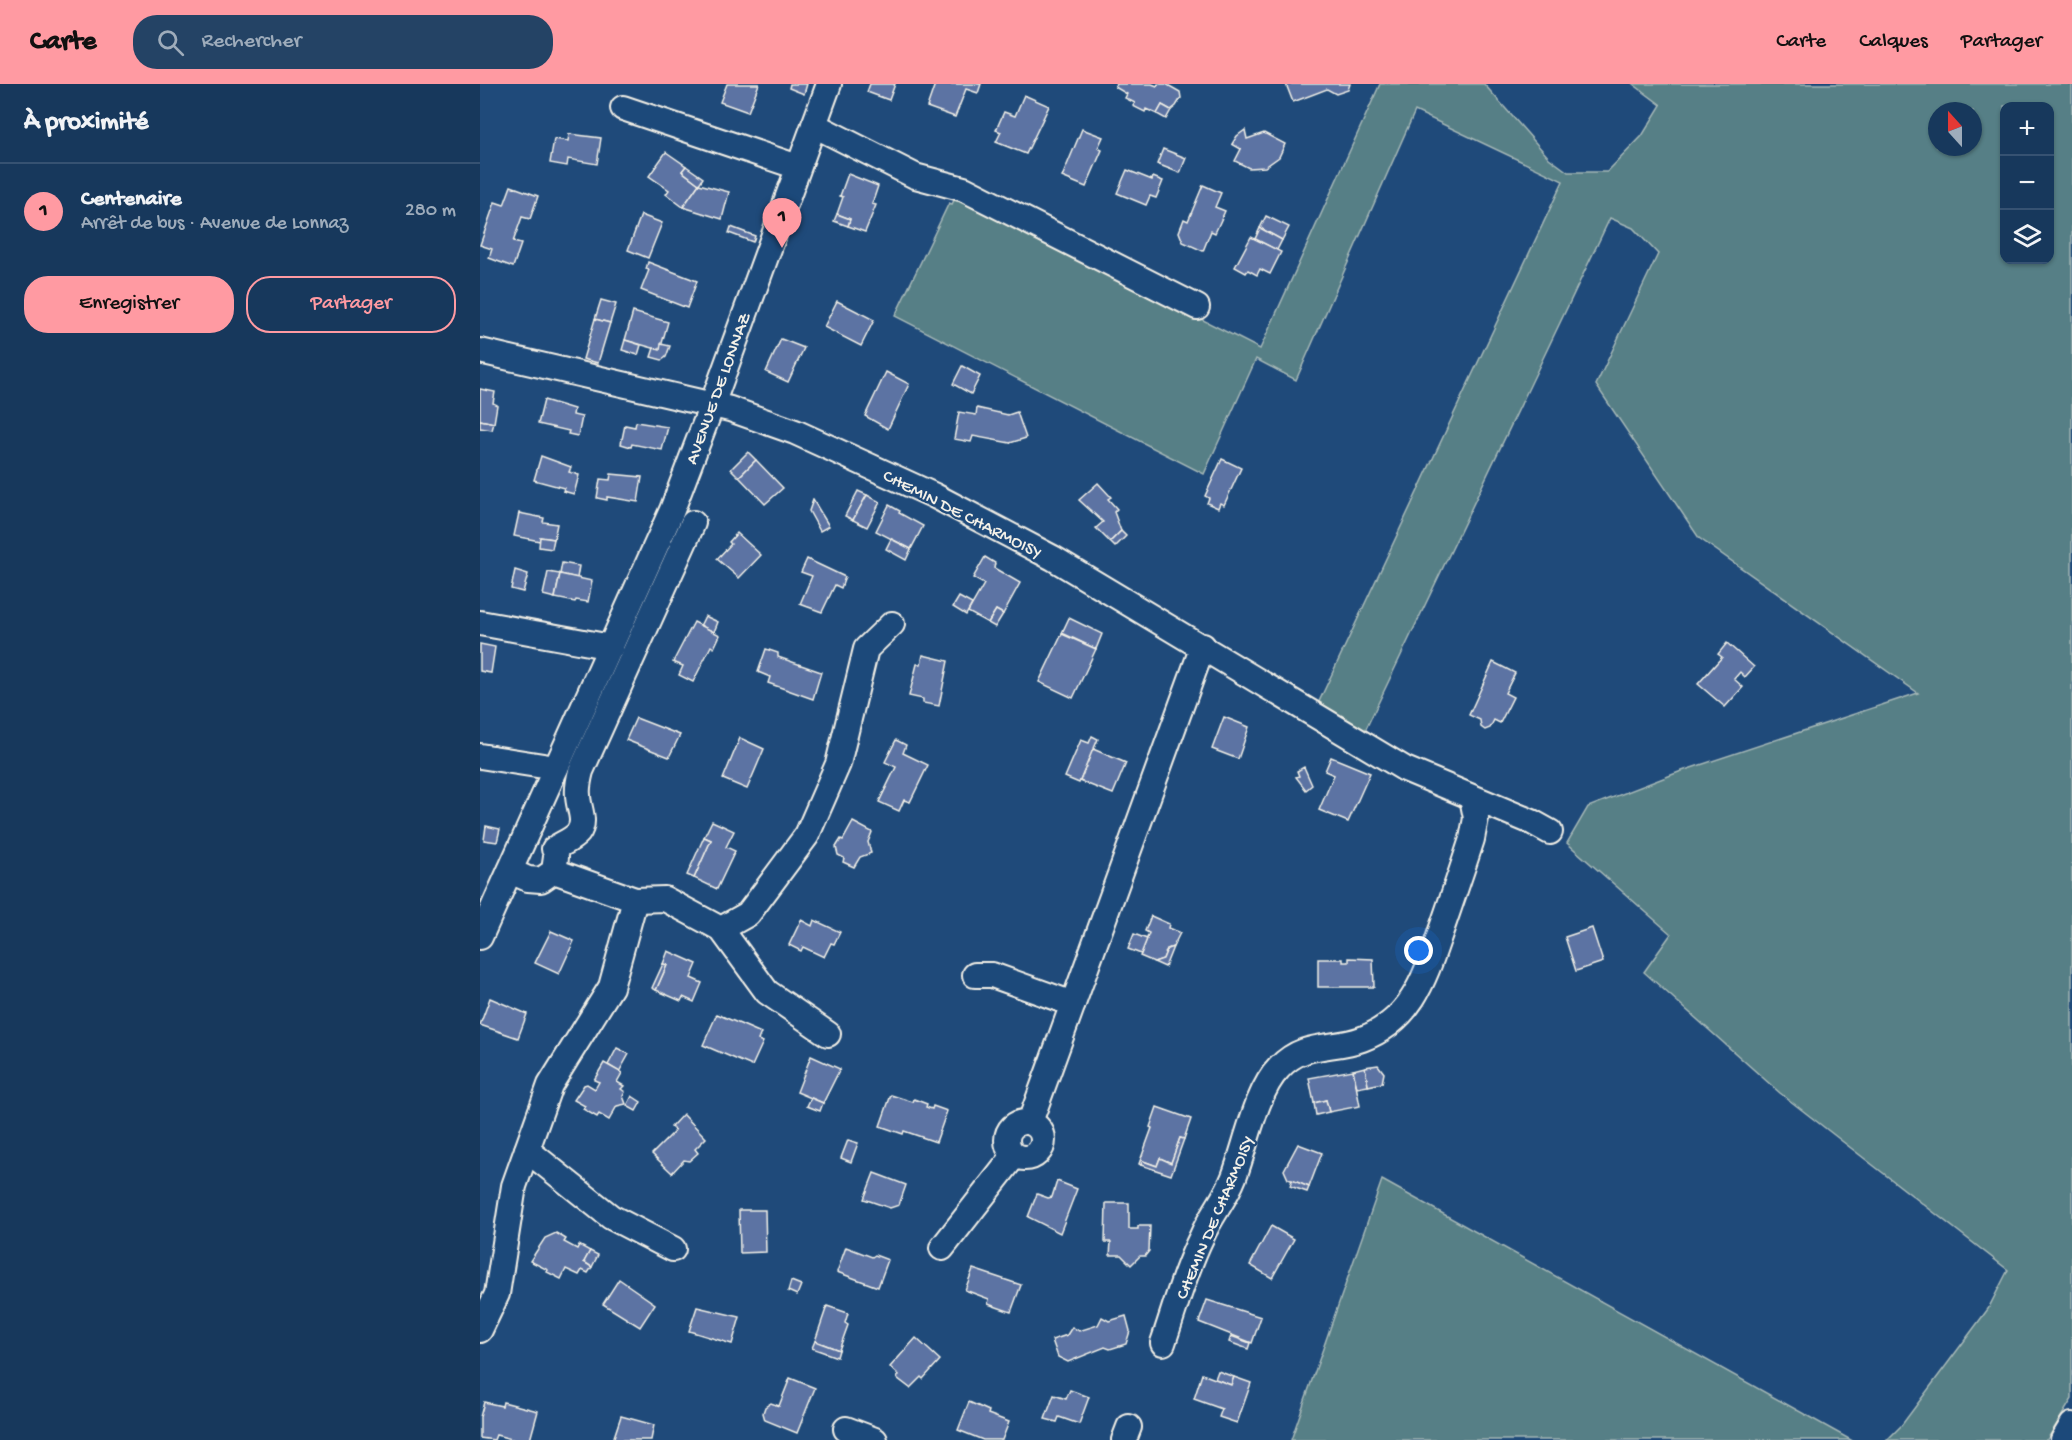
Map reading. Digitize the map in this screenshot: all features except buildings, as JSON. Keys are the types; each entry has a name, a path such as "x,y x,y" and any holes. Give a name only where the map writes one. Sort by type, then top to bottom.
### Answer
{"street":[{"name":"AVENUE DE LONNAZ","path":"480,937 672,510 828,84"},
{"path":"623,108 798,167"},
{"path":"814,125 922,179 964,189 1197,307"},
{"name":"CHEMIN DE CHARMOISY","path":"480,351 748,414 795,432 935,496 1053,558 1405,769 1532,822 1550,832"},
{"path":"510,871 534,881 547,878 554,860 582,825 578,795 581,771 693,523"},
{"path":"480,623 611,647"},
{"path":"721,930 748,914 807,835 838,764 866,649 892,624"},
{"path":"942,1248 1014,1156 1007,1145 1008,1132 1017,1123 1030,1122 1203,646"},
{"path":"480,756 556,768"},
{"name":"CHEMIN DE CHARMOISY","path":"1163,1343 1193,1257 1211,1218 1225,1199 1270,1079 1290,1058 1303,1051 1317,1046 1347,1043 1376,1033 1401,1014 1419,989 1472,839 1476,818 1472,798"},
{"path":"526,834 544,841 554,860 635,900 665,899 721,930 767,992 828,1034"},
{"path":"480,1330 497,1294 514,1186 550,1085 611,987 635,900"},
{"path":"975,975 992,975 1073,1004"},
{"path":"527,1150 611,1217 673,1249"},
{"path":"2063,1440 2072,1425"},
{"path":"846,1429 875,1440"}],"green space":[{"path":"1380,84 1484,84 1549,158 1568,172 1607,172 1642,136 1661,105 1633,84 2072,84 2072,1399 2047,1440 1887,1440 1901,1426 1988,1309 2008,1270 1780,1093 1644,972 1671,934 1567,843 1588,807 1679,772 1918,693 1699,538 1596,385 1658,254 1633,228 1610,218 1362,737 1316,708 1563,181 1415,111 1296,380 1256,359 1204,474 895,316 949,203 952,204 957,195 1260,349"},
{"path":"1382,1180 1851,1440 1291,1440"}],"place":[{"name":"Centenaire","path":"782,248"}]}
